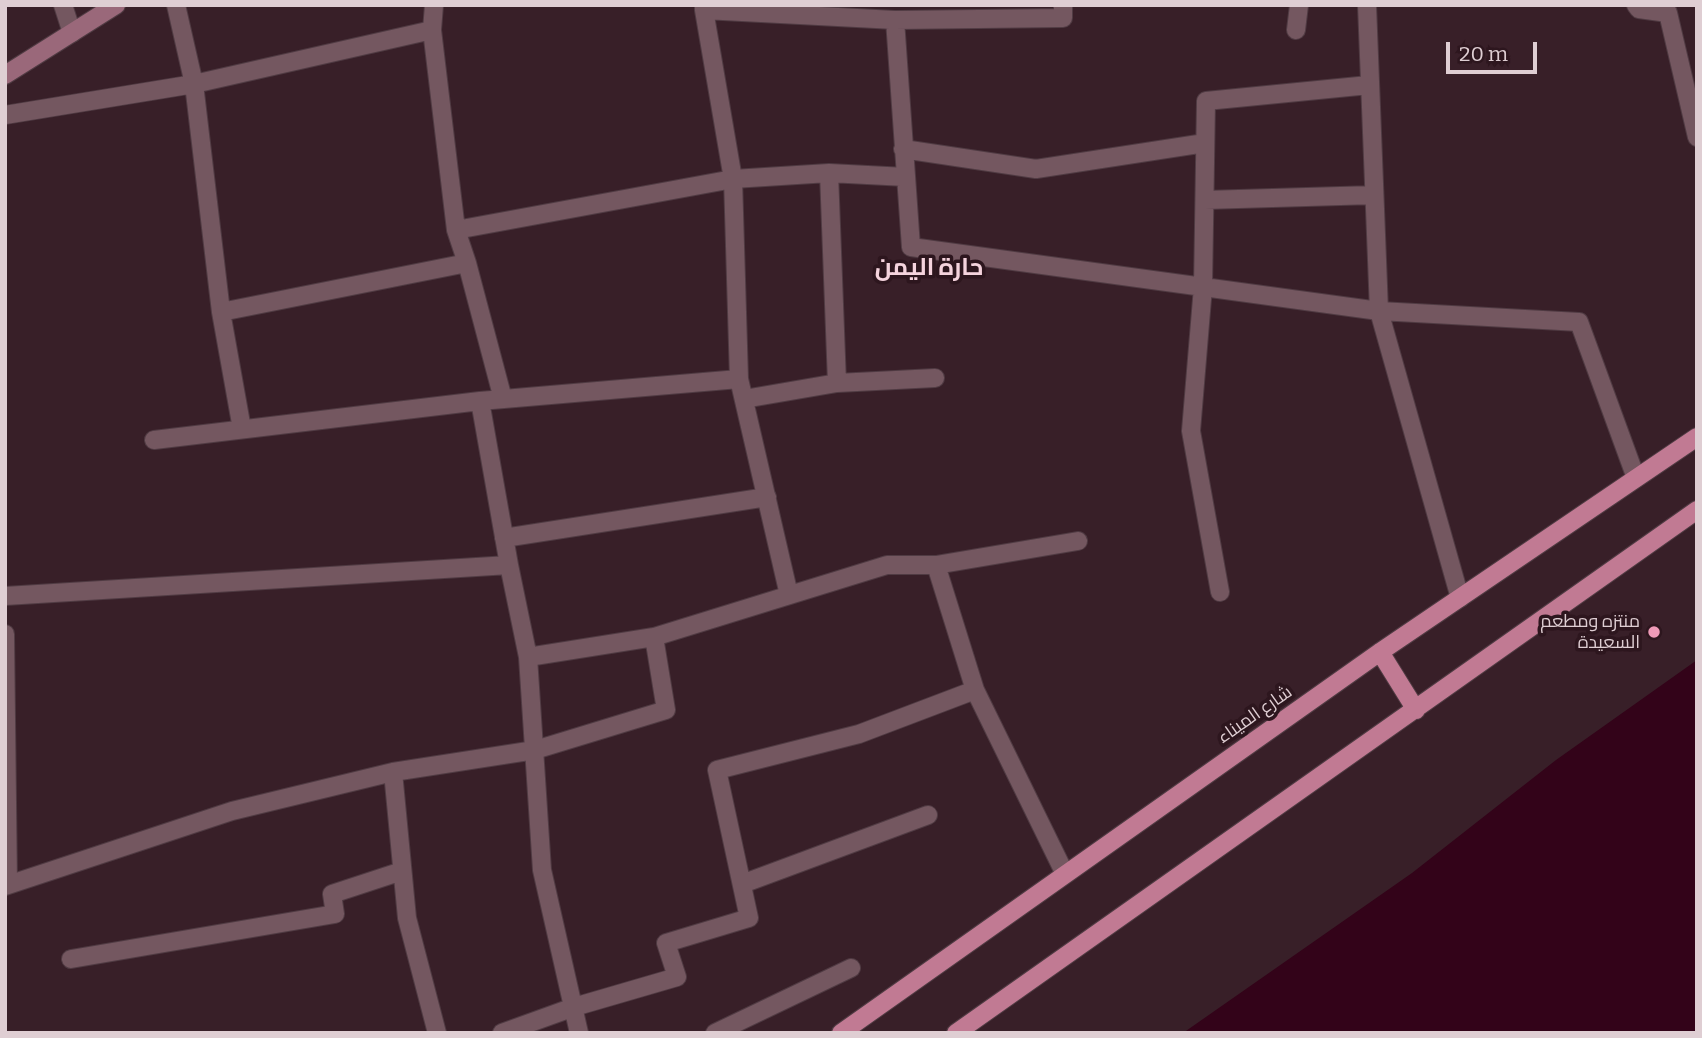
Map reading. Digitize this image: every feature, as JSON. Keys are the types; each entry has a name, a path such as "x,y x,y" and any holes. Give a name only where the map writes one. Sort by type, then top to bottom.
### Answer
{"main road":[{"name":"شارع الميناء","path":"841,1033 1380,652 1697,437"},
{"path":"956,1033 1697,510"},
{"path":"1380,652 1416,710"}],"street":[{"path":"63,5 72,33"},
{"path":"5,75 116,5"},
{"path":"176,5 194,84 221,312 242,429"},
{"path":"434,5 432,30 456,230 503,399"},
{"path":"789,595 739,379 733,179 704,8 895,20 1063,18 1063,5"},
{"path":"1296,30 1298,5"},
{"path":"1367,5 1379,311 1460,598"},
{"path":"1636,5 1639,9 1668,13 1697,137"},
{"path":"895,20 911,247 1379,311 1579,322 1636,478"},
{"path":"5,115 194,84 432,30"},
{"path":"1220,592 1191,431 1203,287 1206,101 1370,85"},
{"path":"903,149 1036,169 1205,143"},
{"path":"456,230 733,179 829,173 906,177"},
{"path":"829,173 837,383"},
{"path":"1205,200 1374,195"},
{"path":"221,312 467,263"},
{"path":"744,399 837,383 935,378"},
{"path":"154,440 480,401 739,379"},
{"path":"480,401 528,657 542,870 579,1033"},
{"path":"504,538 767,498"},
{"path":"528,657 654,638 887,565 936,565 1078,541"},
{"path":"5,596 509,565"},
{"path":"936,565 975,690 1065,874"},
{"path":"5,634 7,886 232,811 393,772 535,750 666,710 654,638"},
{"path":"502,1033 575,1007 677,977 666,943 749,918 717,770 859,734 975,690"},
{"path":"393,772 407,918 437,1033"},
{"path":"743,884 928,815"},
{"path":"71,959 335,914 332,894 402,871"},
{"path":"715,1033 851,968"}],"shaded area":[{"path":"1697,660 1697,1033 1183,1033 1412,873 1556,760"}],"place":[{"name":"منتزه ومطعم السعيدة","path":"1654,632"}],"district":[{"name":"حارة اليمن","path":"929,268"}]}
